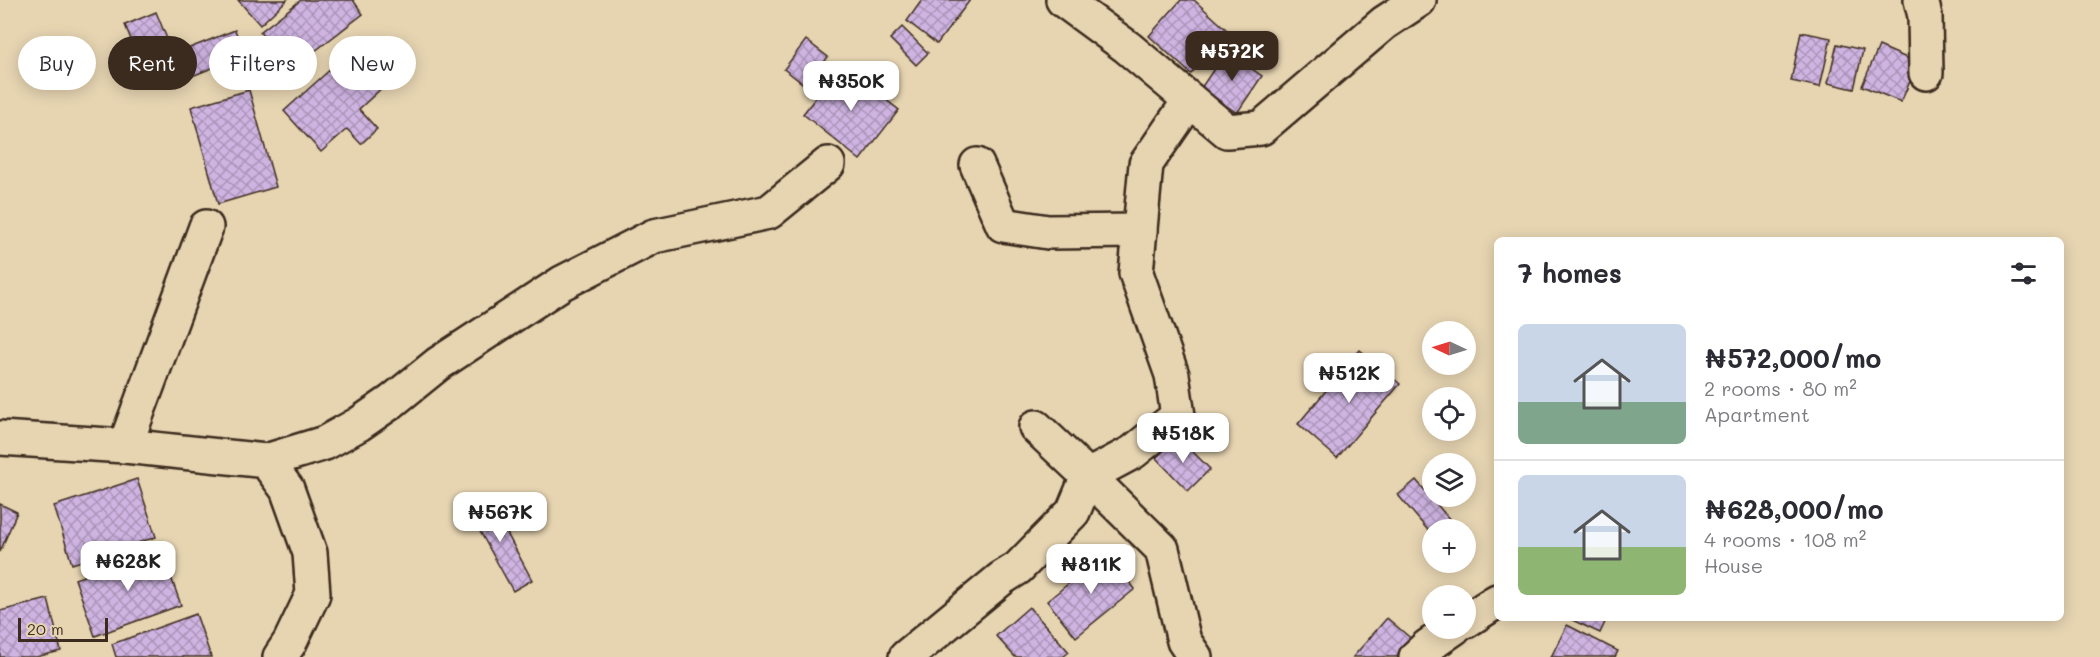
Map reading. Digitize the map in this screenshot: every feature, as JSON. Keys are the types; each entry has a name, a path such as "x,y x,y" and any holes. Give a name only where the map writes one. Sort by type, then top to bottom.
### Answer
{"street":[{"path":"1062,0 1127,46 1227,131 1262,128 1384,23 1419,0"},
{"path":"1921,0 1925,16 1926,73"},
{"path":"906,657 1002,578 1018,568 1073,512 1088,476 1133,452 1178,416 1173,375 1136,273 1146,164 1190,100"},
{"path":"0,438 81,445 125,446 266,460 326,443 359,424 391,402 438,364 562,283 654,236 769,212 828,164"},
{"path":"977,165 1003,225 1048,232 1140,231"},
{"path":"125,446 206,227"},
{"path":"1036,427 1162,549 1184,641 1195,657"},
{"path":"266,460 287,489 310,553 313,594 290,642 280,657"},
{"path":"1476,615 1494,603"},
{"path":"1416,657 1438,639"}],"building":[{"path":"238,0 287,0 260,25"},
{"path":"301,0 353,0 363,14 334,36 329,36 329,40 317,49 317,36 263,36 260,32"},
{"path":"922,0 970,0 937,44 907,21"},
{"path":"1181,0 1194,0 1228,31 1191,74 1149,36"},
{"path":"156,12 166,36 130,36 125,25"},
{"path":"902,27 928,53 916,65 890,39"},
{"path":"235,30 237,36 220,36"},
{"path":"1801,32 1831,38 1820,87 1791,81"},
{"path":"209,40 209,69 197,74 197,45"},
{"path":"806,40 828,57 806,86 784,69"},
{"path":"1837,44 1863,50 1854,89 1828,83"},
{"path":"1879,46 1918,63 1901,102 1862,86"},
{"path":"1226,51 1262,76 1237,113 1201,88"},
{"path":"841,65 899,110 860,160 803,114"},
{"path":"329,71 329,90 380,90 359,109 377,129 361,144 347,129 321,152 284,111 307,90 317,90 317,81"},
{"path":"249,90 276,187 218,204 191,107"},
{"path":"1360,350 1400,384 1337,458 1298,424"},
{"path":"1177,436 1210,469 1188,491 1156,458"},
{"path":"137,479 156,537 72,564 54,506"},
{"path":"1416,480 1422,487 1422,507 1439,507 1449,519 1422,519 1422,523 1398,495"},
{"path":"487,496 532,580 513,591 467,508"},
{"path":"0,504 17,512 0,552"},
{"path":"161,549 181,605 95,636 75,579"},
{"path":"1106,553 1135,589 1076,637 1047,601"},
{"path":"48,599 61,651 36,657 0,657 0,611"},
{"path":"1029,607 1069,652 1063,657 1015,657 996,636"},
{"path":"196,614 211,657 116,657 112,644"},
{"path":"1387,618 1414,641 1400,657 1353,657"},
{"path":"1574,621 1606,621 1600,633"},
{"path":"1567,625 1618,651 1615,657 1551,657"}]}
